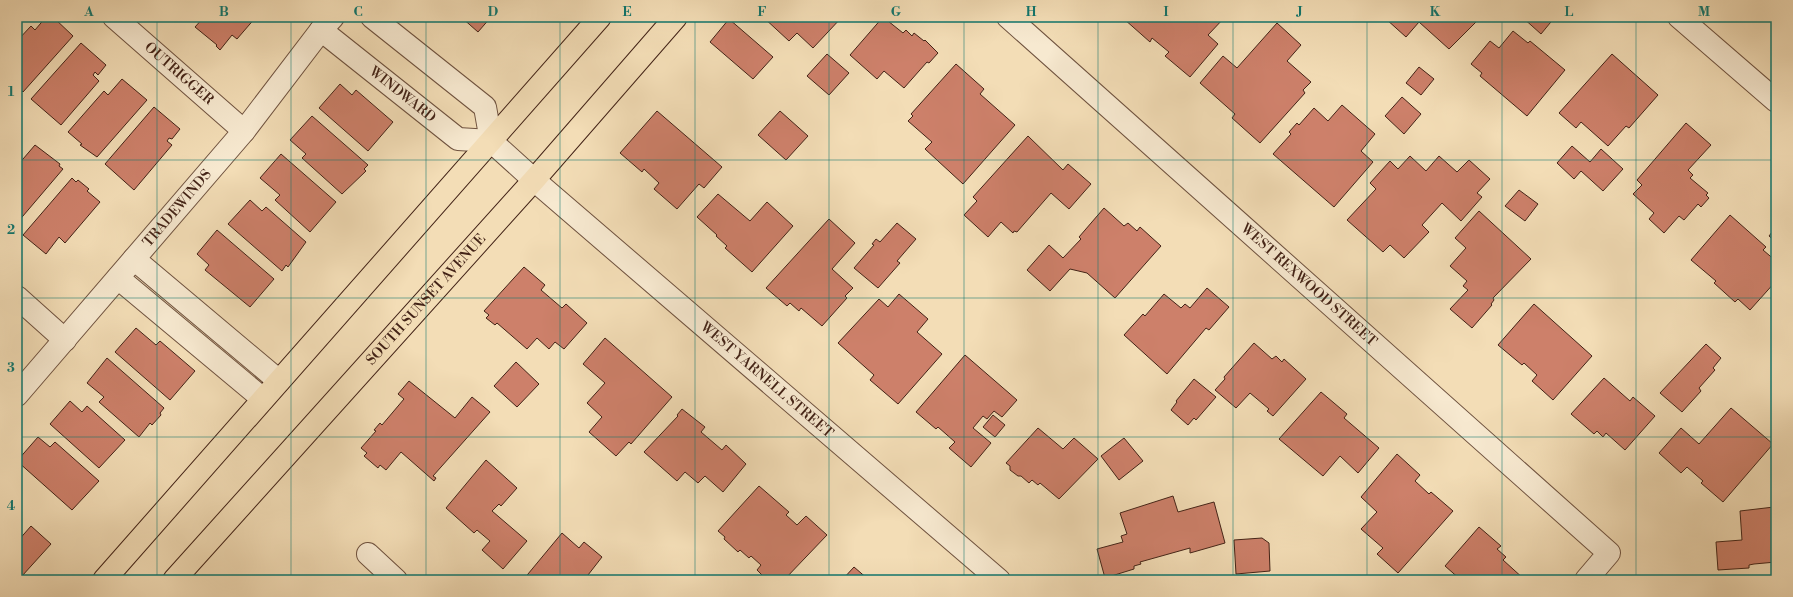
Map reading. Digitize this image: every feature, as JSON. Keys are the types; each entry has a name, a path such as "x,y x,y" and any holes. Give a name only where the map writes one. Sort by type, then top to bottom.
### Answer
{"main road":[{"path":"104,580 600,17"},
{"name":"SOUTH SUNSET AVENUE","path":"174,580 534,180 676,17"}],"street":[{"name":"OUTRIGGER","path":"114,17 244,131"},
{"path":"372,17 485,107 491,140 534,180"},
{"name":"WEST REXWOOD STREET","path":"1008,17 1609,553 1586,580"},
{"path":"1680,17 1776,101"},
{"name":"TRADEWINDS","path":"17,395 244,131 327,23"},
{"name":"WINDWARD","path":"327,23 458,139 491,140"},
{"name":"WEST YARNELL STREET","path":"534,180 999,580"},
{"path":"134,259 279,381"},
{"path":"118,278 263,399"},
{"path":"17,297 65,340"},
{"path":"368,554 396,580"}],"building":[{"path":"17,17 25,17 17,26"},
{"path":"46,17 53,17 73,36 23,92 19,88 17,90 17,41 31,26 35,30"},
{"path":"204,17 256,17 237,39 232,35 220,50 216,46 217,45 195,27"},
{"path":"461,17 491,17 478,32"},
{"path":"763,17 842,17 813,48 797,33 789,41"},
{"path":"883,17 903,33 906,30 912,36 914,33 924,41 925,40 938,53 929,63 927,62 904,88 884,71 877,79 850,55"},
{"path":"1125,17 1225,17 1208,35 1218,44 1190,77 1165,56 1169,52 1152,38 1150,42 1124,19"},
{"path":"1388,17 1481,17 1449,49 1419,22 1406,37 1386,19"},
{"path":"1522,17 1555,17 1541,34"},
{"path":"729,19 773,57 753,79 710,42"},
{"path":"1277,23 1301,45 1287,61 1311,82 1303,90 1305,93 1260,143 1232,118 1235,114 1200,83 1223,56 1237,68"},
{"path":"1513,31 1528,43 1530,41 1565,70 1527,116 1480,76 1482,73 1471,64 1490,41 1499,48"},
{"path":"81,43 106,65 98,75 95,72 93,75 99,81 61,125 31,99"},
{"path":"827,54 849,73 829,95 807,76"},
{"path":"1612,54 1658,95 1629,128 1626,126 1608,146 1581,122 1576,128 1559,113"},
{"path":"956,64 984,89 980,94 1015,125 963,184 925,149 932,142 908,121 913,116 911,114"},
{"path":"1419,67 1434,79 1421,95 1406,83"},
{"path":"122,79 147,100 97,157 80,145 82,144 68,132 104,91 108,95"},
{"path":"340,84 352,95 356,90 393,122 368,151 319,108"},
{"path":"1402,97 1421,114 1404,134 1385,116"},
{"path":"1342,105 1375,134 1361,151 1373,162 1334,207 1273,154 1291,134 1289,132 1297,123 1299,125 1314,108 1328,121"},
{"path":"154,107 180,129 172,139 169,138 167,141 172,145 134,190 105,164"},
{"path":"657,111 722,167 704,188 699,184 677,209 654,189 659,183 644,169 642,172 620,153"},
{"path":"780,111 808,136 786,160 758,135"},
{"path":"312,116 368,165 364,169 366,171 342,194 302,158 306,154 290,140"},
{"path":"1686,123 1711,145 1688,170 1693,175 1690,178 1708,193 1706,195 1709,198 1701,207 1698,204 1684,220 1679,216 1664,233 1649,219 1654,213 1633,194 1642,185 1637,180"},
{"path":"1028,136 1063,170 1068,164 1091,184 1069,209 1051,193 1017,232 1014,231 1013,233 1001,222 988,237 964,215 977,201 973,197"},
{"path":"35,145 60,164 59,166 63,169 17,223 17,166"},
{"path":"1572,146 1590,162 1601,149 1623,169 1603,191 1581,171 1574,179 1557,163"},
{"path":"281,154 336,202 310,232 275,200 280,195 260,178"},
{"path":"1410,156 1426,171 1439,156 1457,172 1469,160 1490,179 1477,193 1482,197 1461,221 1442,203 1422,225 1429,232 1404,258 1390,245 1383,252 1347,220 1376,189 1370,183 1390,161 1398,169"},
{"path":"72,178 76,182 78,180 89,189 87,191 100,202 65,243 59,237 46,254 23,235"},
{"path":"1519,190 1538,204 1525,221 1505,206"},
{"path":"718,194 750,221 767,202 793,226 752,272 725,248 727,246 697,217"},
{"path":"250,200 262,211 266,207 306,242 288,267 286,265 282,271 228,224"},
{"path":"1104,208 1124,226 1128,223 1137,231 1140,227 1161,246 1115,298 1087,273 1070,269 1050,291 1027,270 1049,245 1063,258 1081,239 1079,237"},
{"path":"1479,211 1531,259 1493,298 1494,300 1491,304 1492,305 1472,328 1450,309 1468,290 1463,286 1467,281 1450,266 1466,248 1455,238"},
{"path":"1730,215 1766,247 1763,250 1776,261 1776,281 1750,310 1738,299 1735,302 1714,283 1716,281 1691,260"},
{"path":"829,219 855,243 832,269 853,288 845,296 847,298 822,326 801,308 799,311 790,303 787,306 766,288"},
{"path":"897,223 916,239 897,261 900,263 878,288 854,268 874,245 872,244 876,239 880,242"},
{"path":"1776,227 1776,242 1769,236"},
{"path":"217,230 274,279 250,307 205,270 209,265 197,254"},
{"path":"524,267 545,285 541,290 562,308 566,304 587,323 564,349 555,342 549,349 537,338 527,349 497,323 495,325 486,318 489,315 484,311"},
{"path":"1207,288 1229,307 1209,330 1206,328 1167,374 1124,335 1143,314 1145,316 1164,294 1181,308 1185,304 1190,308"},
{"path":"899,294 928,319 917,332 942,354 898,404 870,380 874,375 838,343 879,299 888,307"},
{"path":"1534,304 1592,356 1553,400 1532,381 1537,375 1524,363 1522,365 1498,345"},
{"path":"136,328 156,345 160,341 195,371 170,400 115,352"},
{"path":"605,338 672,397 631,444 629,442 616,456 589,432 602,417 587,403 605,383 583,364"},
{"path":"1254,343 1272,359 1276,356 1282,362 1284,359 1306,379 1273,416 1267,411 1269,409 1250,393 1236,408 1215,390 1225,379 1224,377"},
{"path":"1706,344 1721,358 1713,368 1715,370 1699,388 1701,391 1682,412 1660,393"},
{"path":"965,355 1017,400 1002,417 994,411 987,419 983,416 973,428 991,443 971,467 949,448 955,442 938,427 936,429 916,412"},
{"path":"107,358 164,408 160,413 161,415 152,425 150,423 139,437 99,402 104,397 87,383"},
{"path":"516,362 539,384 517,407 494,386"},
{"path":"1604,378 1630,401 1633,397 1655,416 1625,450 1606,433 1603,437 1597,431 1594,434 1571,414"},
{"path":"1194,379 1216,397 1196,420 1194,418 1188,425 1171,410 1177,402 1176,401"},
{"path":"409,381 455,418 472,397 490,412 433,476 436,478 434,481 401,452 386,470 380,465 378,468 364,456 367,453 361,448 376,431 374,430 380,423 382,425 404,399 398,394"},
{"path":"1321,392 1347,414 1344,418 1379,448 1358,473 1340,456 1323,476 1279,439"},
{"path":"70,401 82,412 87,406 125,440 99,468 50,424"},
{"path":"1731,408 1773,444 1723,502 1701,483 1703,481 1687,467 1681,473 1659,453 1681,428 1699,444"},
{"path":"682,409 705,427 701,432 722,450 726,445 746,464 723,492 705,476 698,483 685,472 677,481 644,452 678,416 677,415"},
{"path":"993,415 1005,425 995,437 983,427"},
{"path":"1038,428 1063,449 1074,438 1098,459 1059,499 1040,483 1038,485 1032,480 1029,483 1021,476 1018,476 1010,470 1010,466 1006,463"},
{"path":"38,437 50,447 55,442 99,481 72,510 17,461"},
{"path":"1124,438 1143,461 1119,480 1101,456"},
{"path":"1397,454 1420,475 1415,481 1429,494 1431,492 1453,511 1398,573 1377,554 1383,548 1361,529 1377,512 1361,497"},
{"path":"486,460 517,488 501,506 499,504 492,511 527,541 503,569 482,550 490,541 477,530 474,533 446,508"},
{"path":"759,486 789,512 786,515 797,525 806,516 827,535 784,580 767,580 757,570 761,565 751,556 749,558 740,550 738,552 718,531"},
{"path":"1173,496 1178,512 1214,502 1225,543 1190,553 1190,548 1140,562 1141,564 1134,566 1134,569 1105,578 1097,549 1123,542 1121,536 1127,534 1120,513"},
{"path":"1776,507 1776,562 1749,565 1749,568 1718,570 1716,542 1742,540 1740,511"},
{"path":"31,526 51,544 22,576 17,571 17,542"},
{"path":"1479,527 1501,546 1497,549 1506,557 1503,560 1524,579 1523,580 1461,580 1445,566"},
{"path":"562,533 579,548 584,542 602,557 588,575 594,580 523,580"},
{"path":"1262,538 1269,543 1270,571 1236,574 1234,540"},
{"path":"854,567 869,580 842,580"}]}
